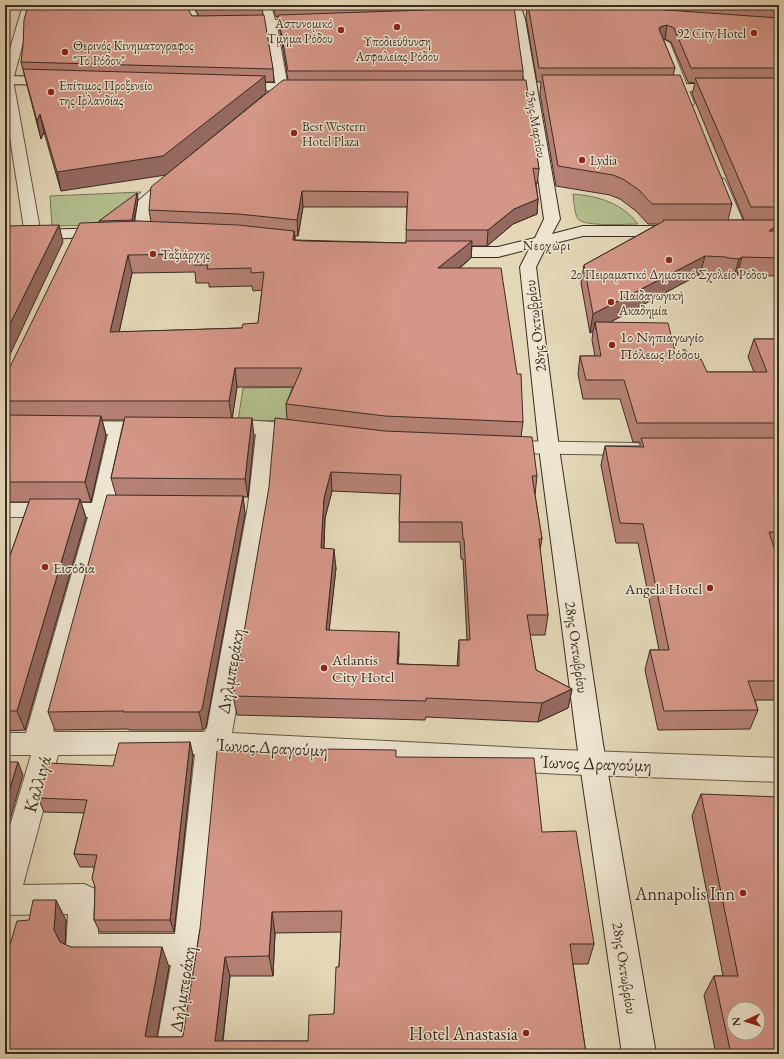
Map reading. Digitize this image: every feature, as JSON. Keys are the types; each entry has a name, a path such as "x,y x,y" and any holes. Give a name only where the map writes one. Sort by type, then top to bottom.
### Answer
{"street":[{"path":"187,5 198,25 319,21"},
{"path":"266,5 271,23 282,88"},
{"path":"28,7 6,80 33,236"},
{"name":"25ης Μαρτίου","path":"518,11 552,219 540,242"},
{"path":"5,36 20,35"},
{"path":"664,42 692,114"},
{"path":"6,80 70,82"},
{"path":"227,86 313,88"},
{"path":"252,112 282,88"},
{"path":"643,88 779,88"},
{"path":"5,236 33,236 73,241 136,232 145,201 181,171"},
{"path":"715,172 739,230"},
{"path":"724,230 755,231"},
{"path":"429,252 498,252 583,231 692,231"},
{"name":"28ης Οκτωβρίου","path":"540,242 528,267 549,448 592,763 639,1054"},
{"path":"58,427 173,428"},
{"path":"48,744 39,733 101,507 119,428"},
{"path":"205,428 267,428 318,435"},
{"name":"Δηλμπεράκη","path":"172,1054 189,949 210,743 219,733 251,505 267,428"},
{"path":"487,447 653,449"},
{"path":"5,510 125,505"},
{"name":"Ίωνος Δραγούμη","path":"5,744 210,743 592,763 779,770"},
{"name":"Καλλιγά","path":"5,894 48,744"},
{"path":"5,900 84,899 82,950 189,949"}],"green space":[{"path":"141,192 104,225 52,226 50,196"},
{"path":"573,194 609,202 625,211 638,224 616,225 582,222 578,219 576,214"},
{"path":"309,387 307,420 238,421 243,388"}],"building":[{"path":"28,5 186,5 192,16 264,15 273,69 21,62 24,20"},
{"path":"199,5 238,5 200,7"},
{"path":"528,5 596,5 779,18 779,68 691,68 674,28 667,25 660,27 659,29 675,68 539,68"},
{"path":"714,5 779,5 779,10"},
{"path":"514,7 523,71 288,71 278,15"},
{"path":"23,69 265,76 163,156 57,172 40,114 37,121"},
{"path":"542,75 680,75 732,204 652,204 639,190 623,179 613,175 558,166"},
{"path":"695,78 779,78 779,207 751,207"},
{"path":"283,80 526,80 539,169 533,168 538,199 514,209 488,230 406,230 408,192 302,191 297,220 238,214 149,210 151,187"},
{"path":"137,193 132,220 99,221"},
{"path":"663,220 779,220 779,224 769,231 779,231 779,258 742,257 739,259 705,256 593,314 584,265 664,221"},
{"path":"139,221 238,225 294,231 293,240 304,241 406,243 406,241 472,241 438,268 501,268 517,374 521,374 523,422 385,416 286,404 302,368 235,368 229,401 5,401 5,373 7,373 80,223","holes":["196,254 194,265 208,265 207,269 251,268 251,273 264,272 258,323 243,324 242,328 110,332 128,255"]},
{"path":"59,225 5,334 5,226"},
{"path":"595,322 668,323 677,359 701,359 707,372 767,372 754,339 779,339 779,423 637,423 624,380 586,380 580,356 601,356"},
{"path":"5,415 101,416 85,482 5,482"},
{"path":"125,417 252,418 245,479 111,478"},
{"path":"275,418 385,431 532,437 537,476 532,476 542,539 539,539 548,615 527,615 536,670 572,689 542,703 426,698 426,701 233,696 269,487","holes":["331,472 401,475 399,522 462,522 470,640 459,640 459,666 397,664 399,632 326,630 334,549 321,548 324,498"]},
{"path":"641,438 779,438 779,511 777,511 779,517 779,532 769,532 779,562 779,681 748,681 758,710 664,711 650,650 669,650 643,524 620,523 605,446 644,447"},
{"path":"107,495 243,496 202,709 199,712 48,712"},
{"path":"30,499 80,499 17,711 5,711 5,570"},
{"path":"190,742 170,920 94,920 95,887 92,878 97,855 74,854 87,800 38,798 48,763 113,766 119,743"},
{"path":"322,749 396,750 396,757 534,758 542,832 576,831 594,944 570,944 586,1054 5,1054 5,962 17,921 29,920 33,900 56,900 54,930 60,942 71,947 162,947 145,1036 182,1037 200,929 217,751 322,753","holes":["342,911 339,967 336,967 334,1014 309,1015 308,1041 215,1041 225,957 269,956 272,912"]},
{"path":"5,762 18,762 5,804"},
{"name":"Annapolis Inn","path":"701,794 779,797 779,1054 731,1054 728,1041 766,1041 766,1001 726,1001 726,1031 714,976 738,976"}],"place":[{"name":"Υποδιεύθυνση Ασφαλείας Ρόδου","path":"397,27"},
{"name":"Αστυνομικό Τμήμα Ρόδου","path":"341,30"},
{"name":"92 City Hotel","path":"754,33"},
{"name":"Θερινός Κινηματογραφος \"Το Ρόδον\"","path":"65,52"},
{"name":"Επίτιμος Προξενείο της Ιρλανδίας","path":"51,92"},
{"name":"Best Western Hotel Plaza","path":"294,133"},
{"name":"Lydia","path":"582,160"},
{"name":"Ταξιάρχης","path":"153,254"},
{"name":"2ο Πειραματικό Δημοτικό Σχολείο Ρόδου","path":"669,260"},
{"name":"Παιδαγωγική Ακαδημία","path":"611,302"},
{"name":"1ο Νηπιαγωγίο Πόλεως Ρόδου","path":"612,345"},
{"name":"Εισόδια","path":"45,567"},
{"name":"Angela Hotel","path":"710,588"},
{"name":"Atlantis City Hotel","path":"324,668"},
{"name":"Annapolis Inn","path":"743,893"},
{"name":"Hotel Anastasia","path":"526,1033"}],"district":[{"name":"Νεοχώρι","path":"547,245"}]}
